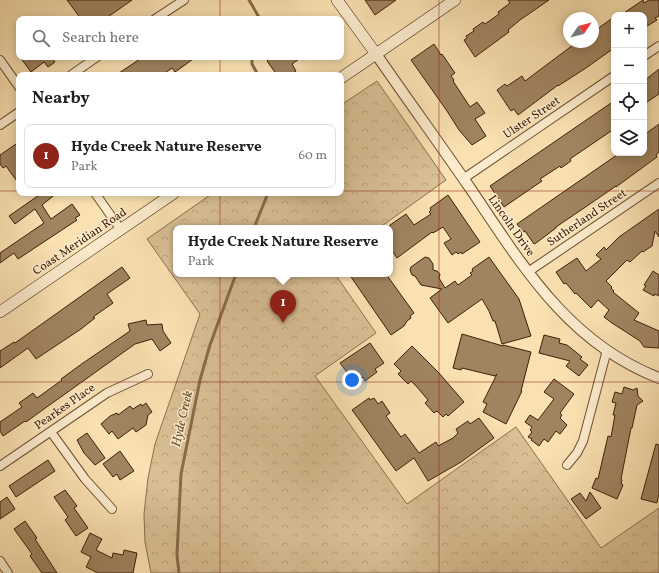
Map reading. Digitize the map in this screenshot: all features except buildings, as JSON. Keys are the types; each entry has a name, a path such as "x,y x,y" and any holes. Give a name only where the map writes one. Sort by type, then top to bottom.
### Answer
{"main road":[{"path":"337,0 376,54"},
{"path":"344,76 455,0"},
{"name":"Coast Meridian Road","path":"0,312 170,196"}],"street":[{"path":"160,16 184,0"},
{"path":"647,54 659,46"},
{"name":"Lincoln Drive","path":"376,54 547,297 563,314 607,350 659,378"},
{"path":"0,60 16,83"},
{"path":"76,72 94,60"},
{"name":"Ulster Street","path":"463,178 611,78"},
{"path":"0,125 16,114"},
{"name":"Sutherland Street","path":"528,272 659,183"},
{"path":"97,196 121,230"},
{"path":"567,466 577,453 583,441 607,350"},
{"name":"Pearkes Place","path":"0,466 107,393 148,374"},
{"path":"51,432 85,478 112,509"},
{"path":"0,561 8,573"}],"green space":[{"path":"377,81 446,180 383,225 173,225 173,276 147,239 209,196 344,196 344,103"},
{"path":"174,277 337,277 376,333 315,376 407,504 516,427 601,548 659,508 659,573 151,573 145,542 144,514 148,478 155,444 200,314"}],"waterway":[{"name":"Hyde Creek","path":"249,0 258,16"},
{"name":"Hyde Creek","path":"252,60 252,64 256,72"},
{"name":"Hyde Creek","path":"255,225 267,196"},
{"name":"Hyde Creek","path":"179,573 177,555 181,474 200,380 210,345 235,277"}],"place":[{"name":"Hyde Creek Nature Reserve","path":"283,323"}]}
